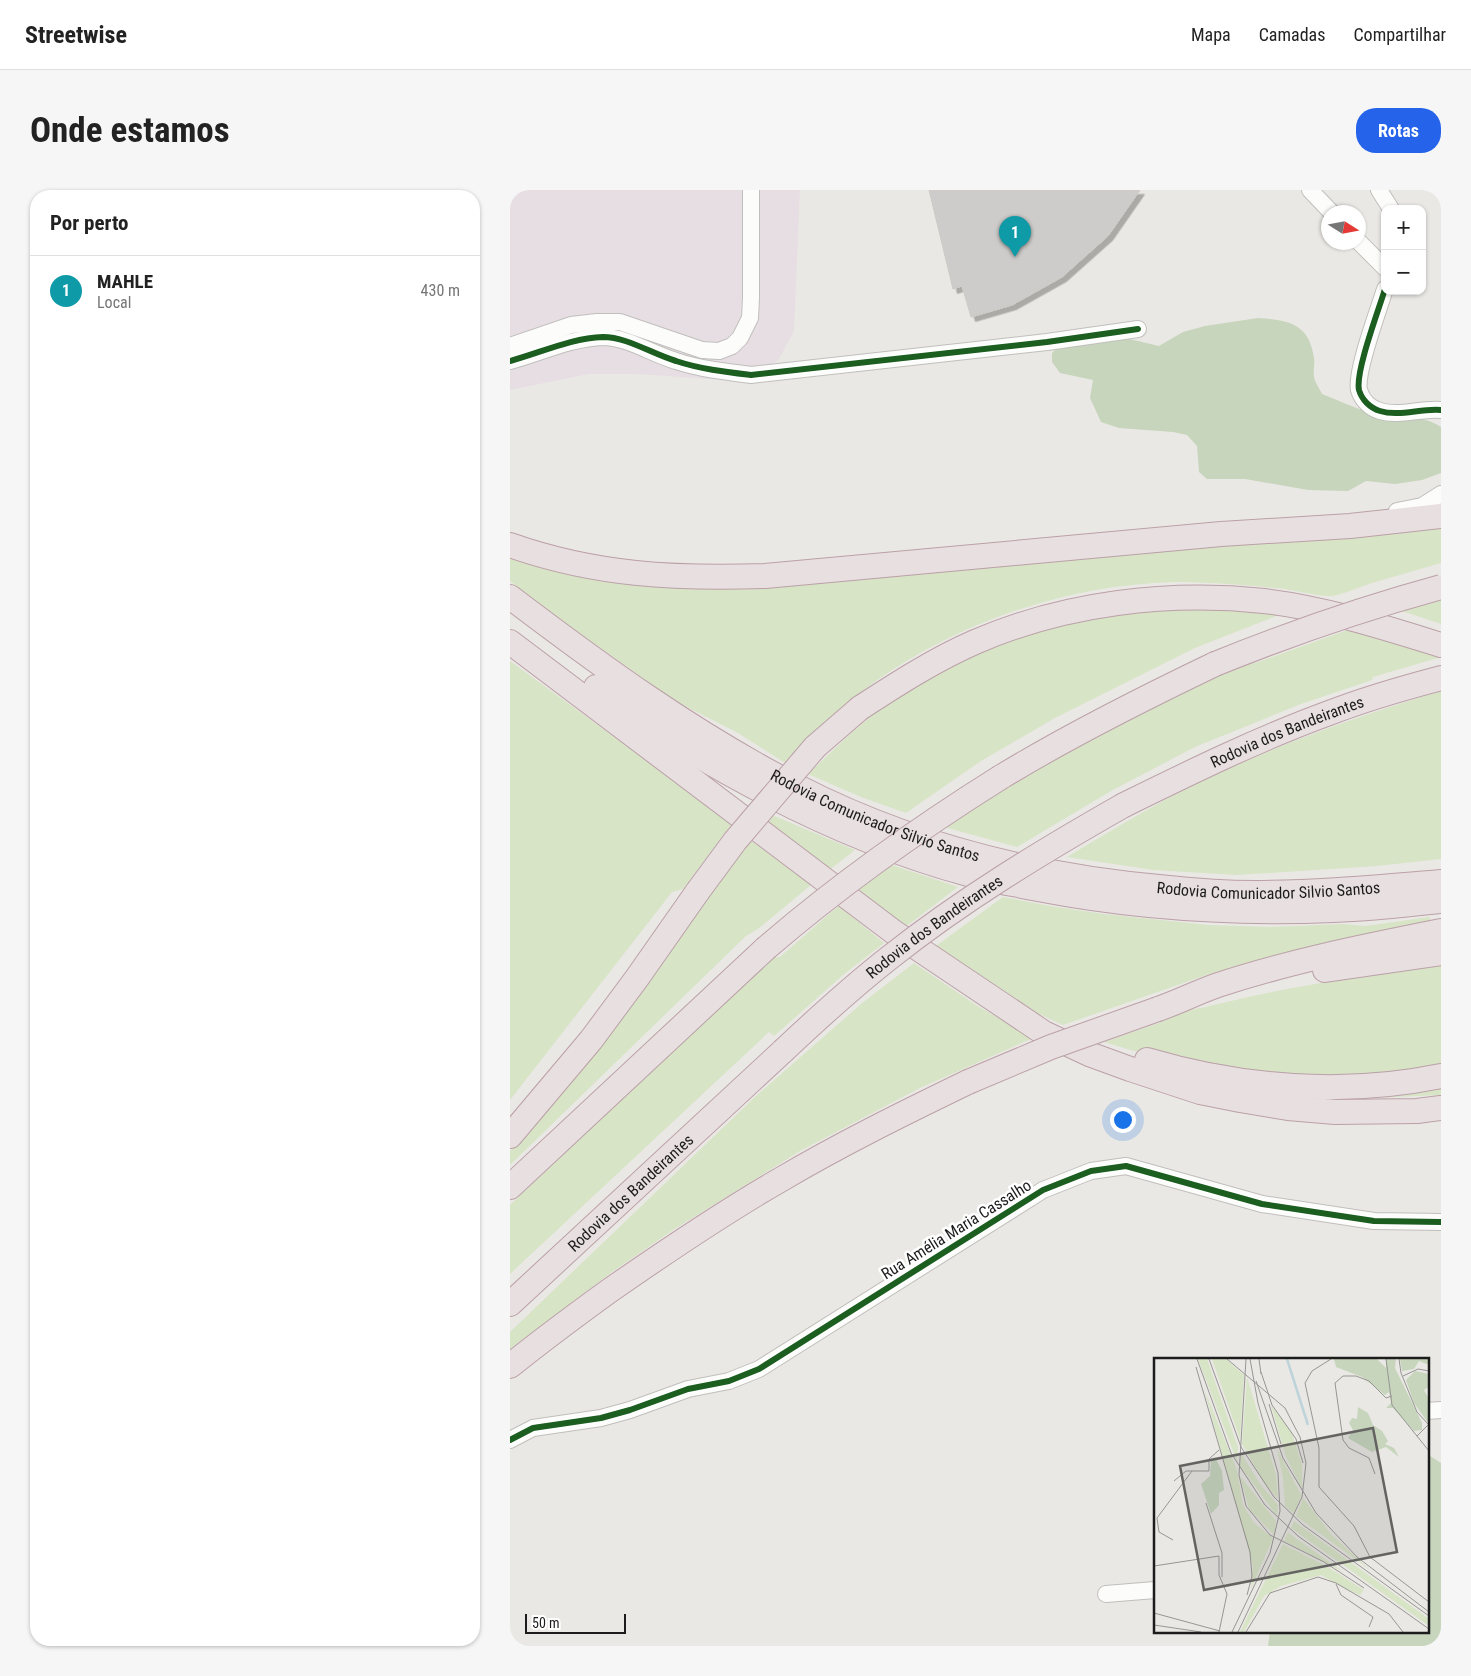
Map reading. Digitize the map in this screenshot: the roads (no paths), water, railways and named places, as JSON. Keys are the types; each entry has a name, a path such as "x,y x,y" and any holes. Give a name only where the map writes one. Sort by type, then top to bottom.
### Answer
{"highway":[{"path":"510,545 552,559 626,573 716,578 764,576 1221,534 1350,526 1441,516"},
{"path":"510,1187 765,949 858,873 938,816 1081,730 1215,664 1277,639 1338,618 1441,587"},
{"name":"Rodovia Comunicador Silvio Santos","path":"510,597 642,693 685,722 744,757 798,787 835,804 938,844 1031,869 1125,884 1196,891 1254,893 1325,891 1441,882"},
{"path":"510,1136 591,1040 735,841 815,747 860,708 925,667 974,642 1059,613 1152,599 1197,598 1264,601 1330,614 1441,645"},
{"name":"Rodovia Comunicador Silvio Santos","path":"510,624 656,730 766,793 846,830 914,857 969,875 1082,897 1200,910 1274,912 1336,910 1441,901"},
{"path":"510,642 895,933 1044,1032 1089,1054 1161,1080 1200,1092 1240,1100 1288,1108 1335,1112 1417,1111 1441,1108"},
{"name":"Rodovia dos Bandeirantes","path":"510,1304 783,1051 889,958 1007,874 1124,805 1202,766 1331,712 1441,678"},
{"path":"510,1366 604,1295 718,1218 846,1143 968,1082 1050,1047 1218,985 1285,965 1351,949 1441,931"},
{"path":"1160,1008 1298,974 1441,953"},
{"path":"989,996 1063,1033 1115,1051 1158,1063 1234,1079 1300,1086 1353,1086 1388,1084 1441,1076"}],"street":[{"path":"510,346 571,325 620,322 702,350 719,351 732,346 740,338 750,318 751,190"},
{"path":"1310,190 1324,205"},
{"path":"1379,190 1388,205"},
{"path":"1366,249 1381,264"},
{"path":"1383,295 1360,371 1359,389 1362,397 1372,408 1387,413 1441,410"},
{"path":"510,361 578,339 605,337 625,342 676,361 708,369 751,375 1047,342 1138,329"},
{"path":"1350,526 1368,517 1422,506 1441,494"},
{"name":"Rua Amélia Maria Cassalho","path":"510,1440 533,1428 601,1418 630,1410 688,1389 728,1381 759,1369 1043,1190 1091,1171 1126,1166 1262,1204 1374,1221 1441,1222"},
{"path":"1428,1411 1441,1410"},
{"path":"1106,1594 1154,1590"}],"place":[{"name":"MAHLE","path":"1015,257"}]}
